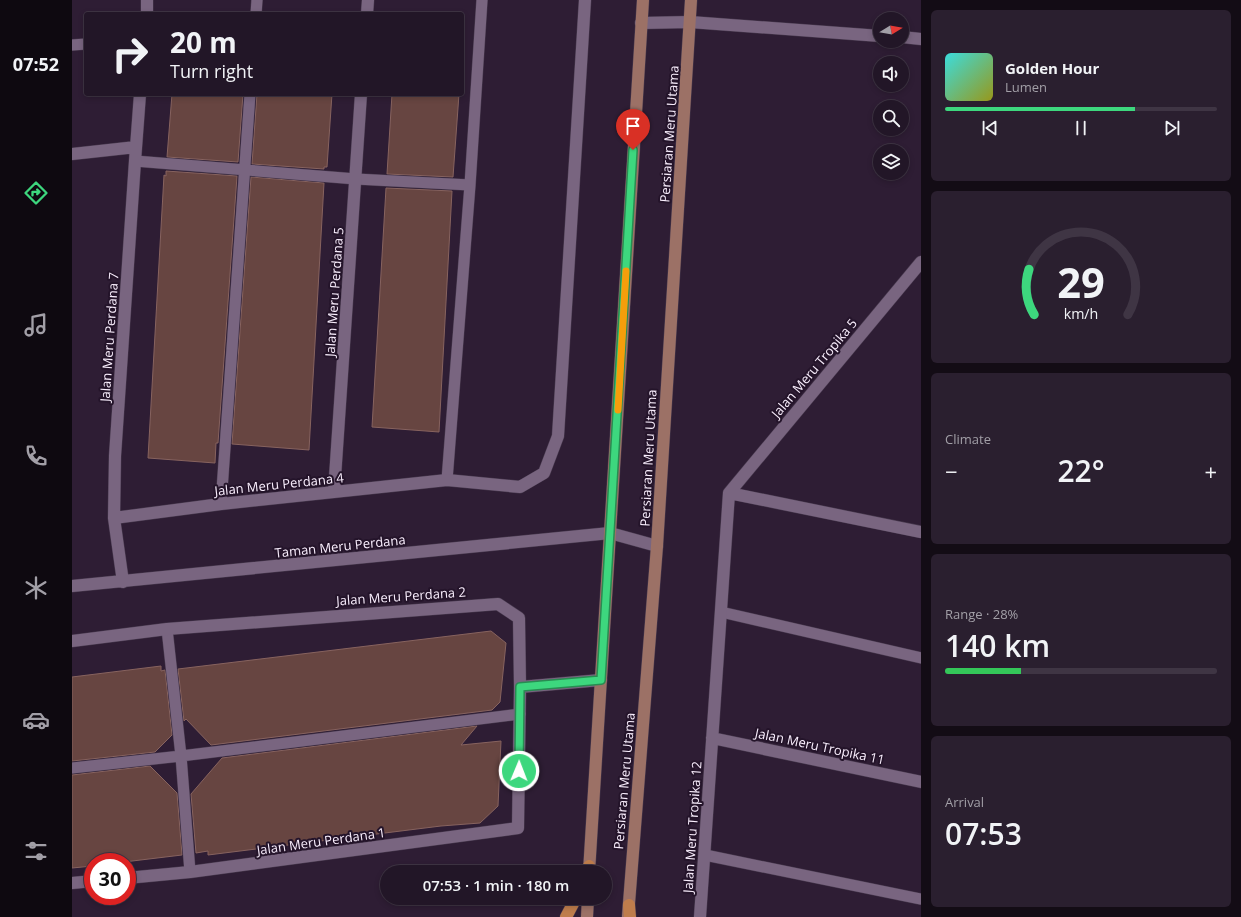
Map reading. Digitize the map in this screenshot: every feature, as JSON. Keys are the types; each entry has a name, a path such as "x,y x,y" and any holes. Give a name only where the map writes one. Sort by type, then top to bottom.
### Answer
{"main road":[{"path":"588,865 643,0"},
{"name":"Persiaran Meru Utama","path":"629,917 657,546 691,0"},
{"path":"566,917 572,905"},
{"path":"587,917 588,905"}],"street":[{"path":"147,12 148,0"},
{"path":"367,12 368,0"},
{"name":"Jalan Meru Perdana 4","path":"114,518 221,504 447,480 520,487 544,473 558,436 585,0"},
{"path":"641,23 690,22 873,35"},
{"path":"909,38 921,39"},
{"name":"Jalan Meru Perdana 7","path":"123,582 114,518 115,456 140,96"},
{"name":"Jalan Meru Perdana 5","path":"334,492 362,96"},
{"path":"72,154 136,147"},
{"name":"Jalan Meru Tropika 5","path":"729,493 921,262"},
{"path":"729,493 921,532"},
{"name":"Jalan Meru Tropika 12","path":"700,917 729,493"},
{"path":"610,533 657,546"},
{"name":"Taman Meru Perdana","path":"72,586 610,533"},
{"name":"Jalan Meru Perdana 2","path":"72,641 167,629 498,604 519,618 520,714 518,828"},
{"path":"520,687 601,680"},
{"name":"Jalan Meru Tropika 11","path":"712,738 921,782"},
{"name":"Jalan Meru Perdana 1","path":"136,877 190,872 518,828"},
{"path":"72,884 84,883"}],"lane":[{"path":"256,0 256,12"},
{"path":"447,480 470,185 482,0"},
{"path":"72,45 84,44"},
{"path":"221,504 250,96"},
{"path":"135,161 356,179 470,185"},
{"path":"721,612 921,658"},
{"path":"167,629 181,756 190,872"},
{"path":"72,768 520,714"},
{"path":"704,855 921,899"}],"building":[{"path":"172,96 243,96 238,162 167,157"},
{"path":"257,96 332,96 327,167 324,167 324,169 252,164"},
{"path":"392,96 459,96 453,177 387,174"},
{"path":"166,171 237,176 218,443 216,443 215,463 148,458 164,175 166,176"},
{"path":"251,177 324,183 309,450 232,444"},
{"path":"386,188 452,191 439,432 372,427"},
{"path":"491,631 506,643 500,702 492,710 211,745 186,719 184,721 178,669"},
{"path":"161,666 161,671 165,670 172,735 155,752 72,761 72,677"},
{"path":"477,726 461,745 501,741 498,806 480,823 441,826 208,855 208,851 196,853 191,794 222,758"},
{"path":"150,766 177,793 182,855 136,861 136,853 84,853 84,867 72,868 72,775"}],"slow traffic":[{"path":"618,410 626,271"}],"route":[{"path":"519,771 520,687 601,680 633,150"}]}
